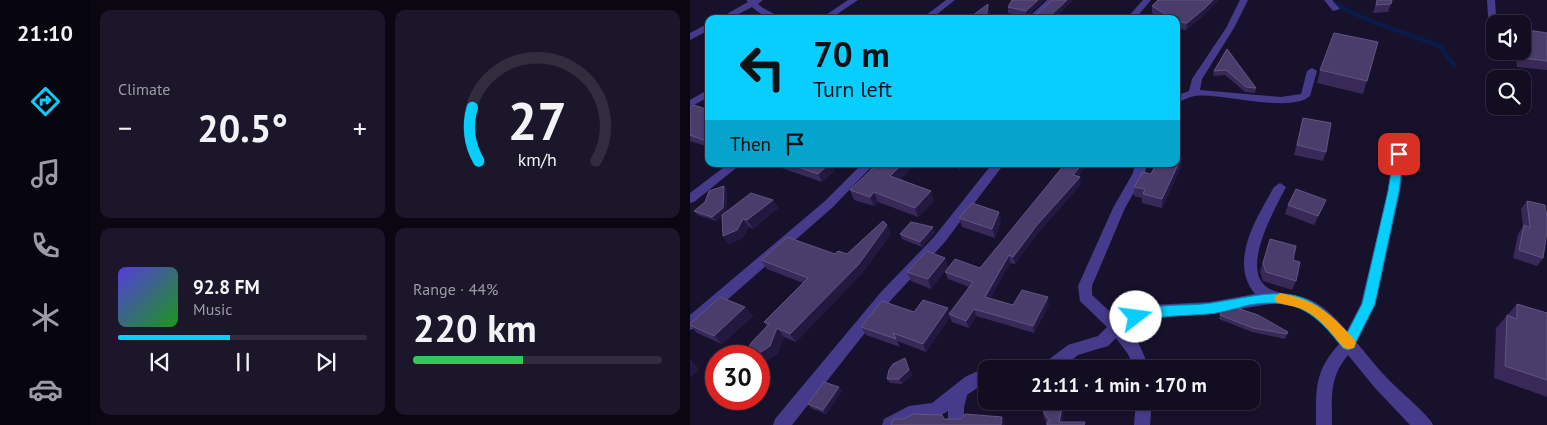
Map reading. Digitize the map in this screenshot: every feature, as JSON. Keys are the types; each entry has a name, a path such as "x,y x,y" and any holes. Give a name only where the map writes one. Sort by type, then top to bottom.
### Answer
{"street":[{"path":"830,15 854,0"},
{"path":"931,15 951,0"},
{"path":"1036,15 1052,0"},
{"path":"1134,15 1147,0"},
{"path":"1194,93 1197,79 1230,28 1244,0"},
{"path":"1328,0 1336,9"},
{"path":"1490,0 1492,15"},
{"path":"729,15 754,1 760,10 771,15"},
{"path":"690,37 705,28"},
{"path":"1180,98 1194,93 1267,100 1296,99 1305,96 1312,71"},
{"path":"690,104 705,95"},
{"path":"1324,425 1324,388 1331,364 1348,344 1368,304 1394,191 1399,154"},
{"path":"690,199 731,167"},
{"path":"690,324 829,204 865,167"},
{"path":"781,425 886,296 939,240 996,167"},
{"path":"1140,167 1139,173 1119,208 1085,286 1085,297 1117,328 1140,360"},
{"path":"1272,298 1257,288 1248,271 1252,251 1280,187"},
{"path":"1061,360 1073,350 1103,341 1122,323 1150,311 1210,308 1272,298 1303,304 1326,317 1380,383 1420,423"},
{"path":"890,425 915,412 935,411 978,378"},
{"path":"956,425 956,408 960,392"},
{"path":"1142,425 1143,410"}],"building":[{"path":"1012,0 1038,0 1026,11 1008,7"},
{"path":"1052,0 1067,0 1051,15 1037,14"},
{"path":"1158,0 1213,0 1187,23 1180,22 1180,15 1167,15 1152,6"},
{"path":"1377,0 1392,0 1391,4 1376,5"},
{"path":"988,4 987,15 973,15"},
{"path":"1531,30 1547,33 1547,61 1531,59"},
{"path":"1334,33 1378,42 1367,81 1320,70"},
{"path":"1227,49 1256,88 1246,87 1226,70 1214,71"},
{"path":"694,105 705,109 705,141 690,135 690,108"},
{"path":"1303,118 1331,123 1326,152 1297,145"},
{"path":"798,167 826,167 818,174"},
{"path":"874,167 899,167 890,176 931,191 915,208 874,192 870,197 850,190"},
{"path":"1063,167 1080,167 1073,175 1080,177 1037,225 1013,257 1009,255 985,297 1013,305 1022,290 1048,297 1033,326 974,309 966,321 949,314 973,282 945,272 955,259 980,268"},
{"path":"1154,167 1177,167 1162,199 1143,194 1145,189 1134,187 1143,172 1151,174"},
{"path":"724,186 723,208 712,217 694,211 705,202 709,191"},
{"path":"1296,189 1326,200 1318,216 1288,205"},
{"path":"751,193 773,200 747,220 743,219 737,230 723,236 722,215"},
{"path":"1527,201 1545,205 1547,232 1543,258 1519,250 1524,225 1530,228"},
{"path":"972,203 999,212 992,229 959,218"},
{"path":"883,221 887,225 859,264 790,334 777,328 770,346 750,345 769,324 764,322 808,278 761,260 787,237 835,254 838,251 847,254"},
{"path":"911,222 933,227 920,242 900,234"},
{"path":"1270,239 1296,246 1293,260 1300,262 1296,281 1266,272 1263,263"},
{"path":"927,251 945,258 928,279 907,272"},
{"path":"720,297 745,307 714,336 690,325 690,324"},
{"path":"923,300 948,308 923,344 893,333 896,339 861,327 882,301 914,312"},
{"path":"1517,304 1547,313 1547,380 1505,366 1507,315 1517,319"},
{"path":"1234,307 1258,315 1288,332 1287,334 1253,328 1220,315 1222,309"},
{"path":"905,358 909,370 899,379 887,379 893,364"},
{"path":"824,382 839,387 823,410 808,404"},
{"path":"1061,410 1059,422 1085,422 1084,425 1047,425 1047,422 1050,422 1043,411"},
{"path":"913,414 942,415 944,419 961,419 965,414 1002,417 1001,425 891,425 893,419 903,419"}],"waterway":[{"path":"1327,0 1370,21 1440,46 1454,65"}],"slow traffic":[{"path":"1280,298 1303,304 1326,317 1349,343"}],"route":[{"path":"1136,317 1150,311 1210,308 1276,297 1303,304 1326,317 1348,344 1368,304 1394,191 1399,154"}]}
